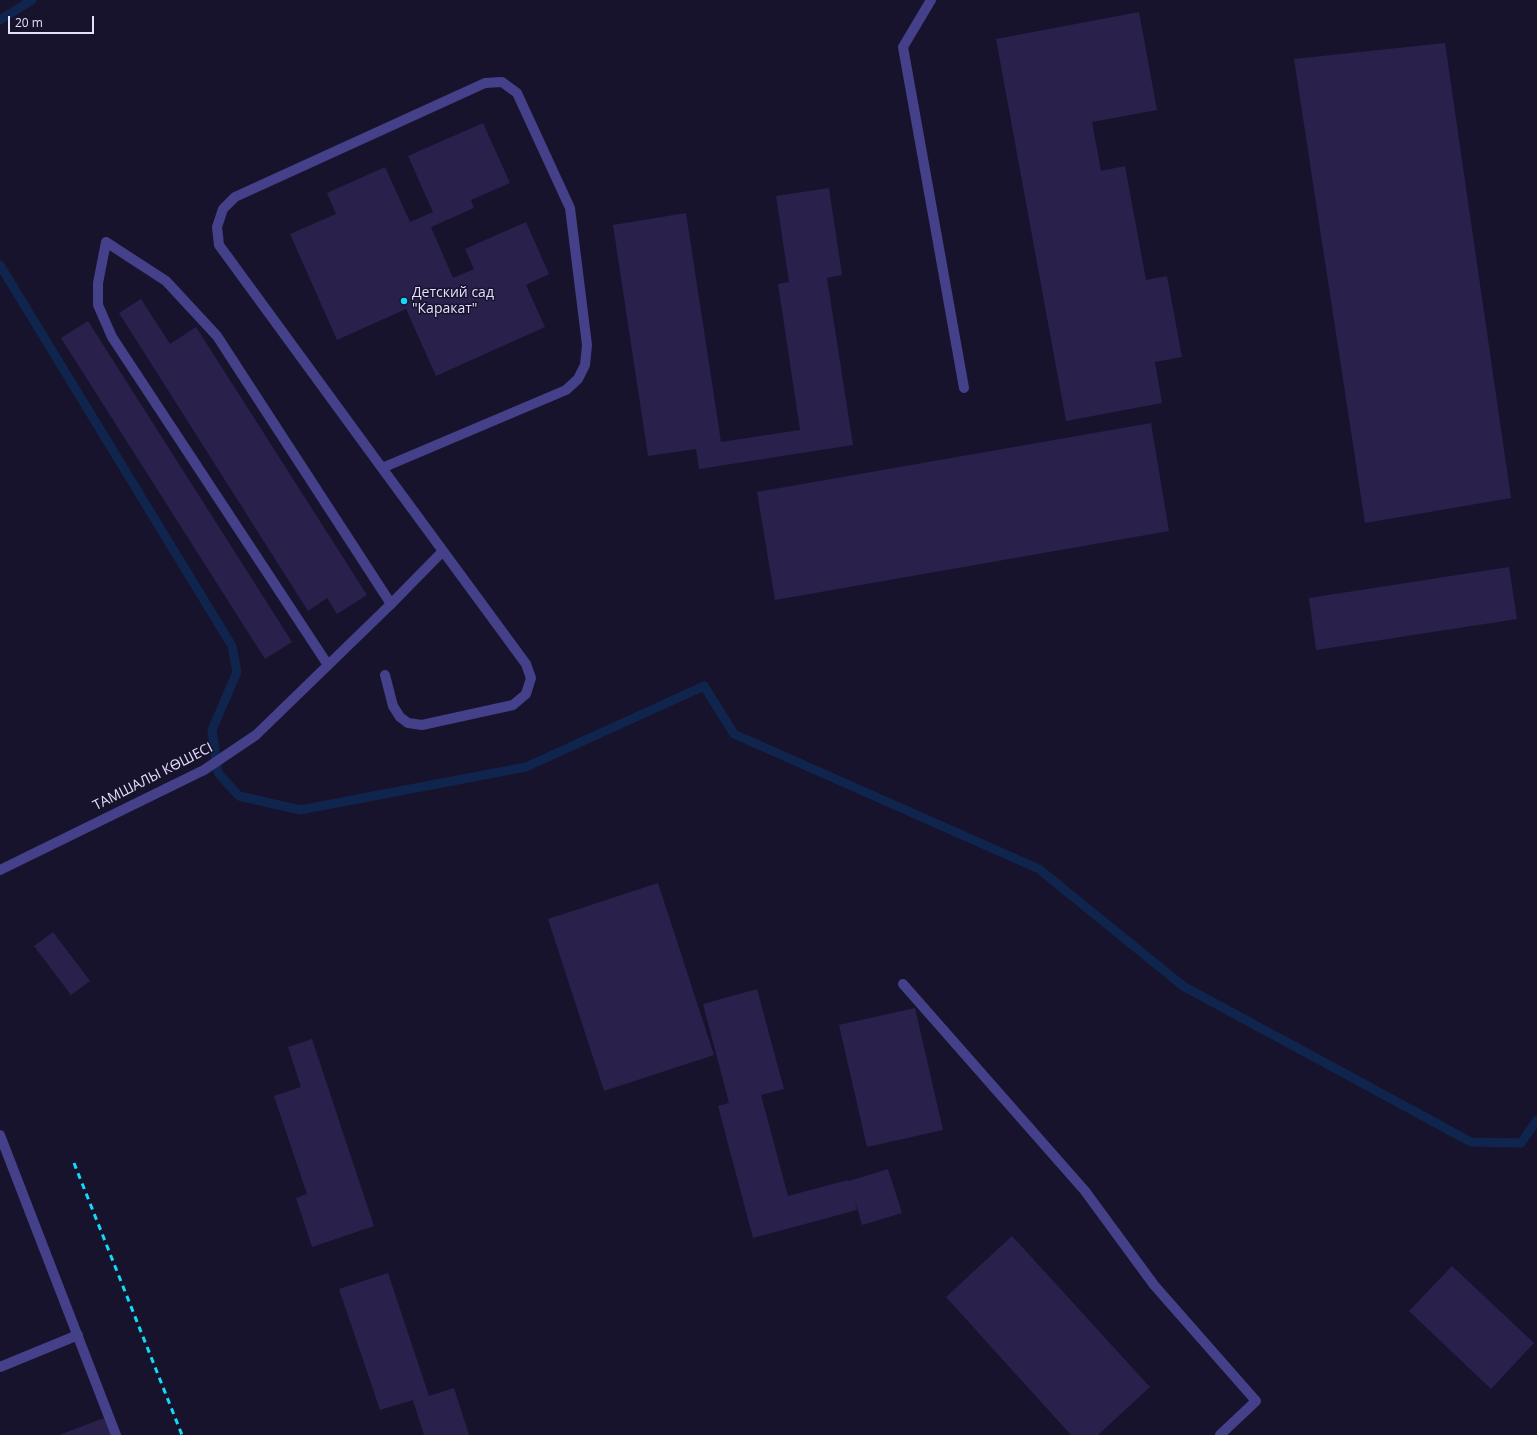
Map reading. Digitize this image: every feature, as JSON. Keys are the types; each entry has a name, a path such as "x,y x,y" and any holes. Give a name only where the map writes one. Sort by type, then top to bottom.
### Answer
{"street":[{"path":"931,0 902,47 964,388"},
{"path":"382,468 566,390 578,379 585,365 587,345 570,208 517,93 502,82 485,82 235,197 223,209 217,227 219,245 382,468 526,664 531,678 526,694 513,705 422,725 408,723 400,717 393,706 385,676"},
{"path":"328,665 112,336 98,305 98,283 106,242 166,281 217,336 391,604"},
{"name":"ТАМШАЛЫ КӨШЕСІ","path":"0,870 204,770 256,735 391,604 443,551"},
{"path":"903,984 1085,1191 1154,1285 1256,1401 1220,1435"},
{"path":"0,1135 116,1435"},
{"path":"0,1367 78,1335"}],"building":[{"path":"1139,12 1157,110 1092,122 1101,171 1125,166 1146,280 1167,276 1182,357 1155,362 1162,403 1066,421 996,39"},
{"path":"1445,43 1511,498 1365,523 1294,59"},
{"path":"483,123 510,183 471,200 474,208 431,227 453,278 474,269 465,249 526,222 549,274 526,285 545,327 436,376 406,309 337,340 290,234 336,214 327,193 385,167 410,222 433,212 408,156"},
{"path":"829,188 842,275 827,278 853,445 699,469 696,449 648,456 613,225 686,213 721,442 800,430 778,284 789,282 776,196"},
{"path":"141,299 170,344 196,327 367,595 337,614 327,598 308,611 119,313"},
{"path":"88,321 292,642 265,659 61,338"},
{"path":"1151,423 1169,531 775,600 757,492"},
{"path":"1509,567 1517,619 1316,650 1309,598"},
{"path":"658,883 714,1055 604,1091 548,919"},
{"path":"53,932 90,981 71,995 34,946"},
{"path":"757,989 784,1089 761,1095 788,1196 848,1180 849,1181 888,1169 902,1213 862,1225 854,1197 857,1210 753,1238 718,1106 729,1103 703,1004"},
{"path":"915,1008 943,1130 867,1147 839,1025"},
{"path":"312,1039 374,1226 312,1247 296,1198 307,1194 274,1096 301,1087 288,1047"},
{"path":"1012,1236 1150,1387 1098,1435 1071,1435 946,1297"},
{"path":"1452,1266 1534,1343 1491,1389 1409,1311"},
{"path":"388,1273 429,1396 454,1388 469,1435 424,1435 413,1400 380,1410 339,1289"},
{"path":"104,1418 111,1435 59,1435"}],"waterway":[{"path":"0,20 32,0"},
{"path":"0,265 232,646 237,672 212,730 218,773 239,796 300,810 526,767 704,686 734,734 1039,869 1183,986 1471,1142 1521,1143 1537,1120"}],"railway":[{"path":"74,1163 182,1435"}],"place":[{"name":"Детский сад \"Каракат\"","path":"404,301"}]}
